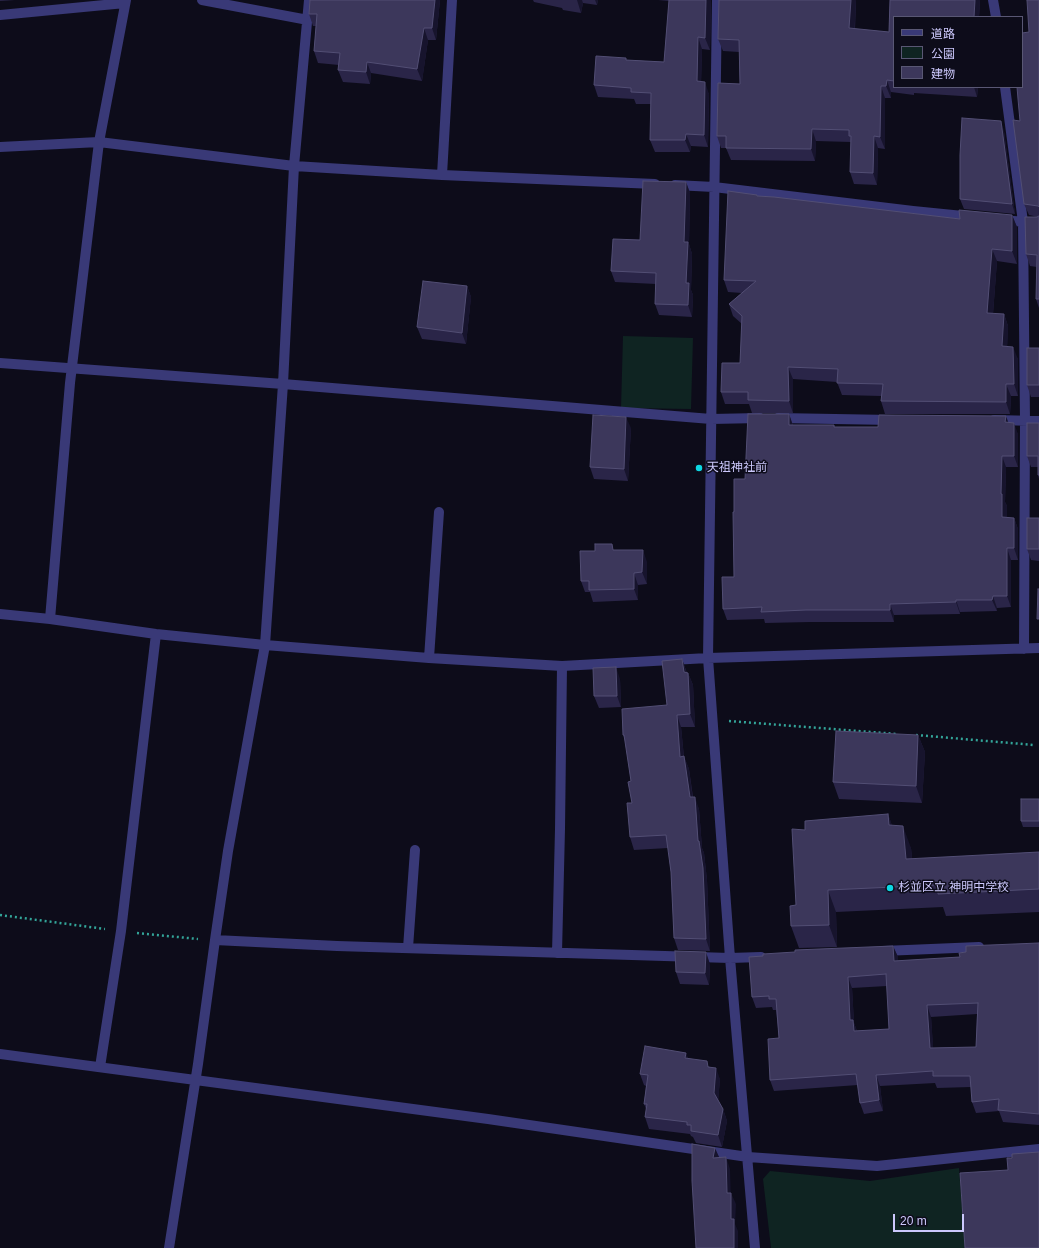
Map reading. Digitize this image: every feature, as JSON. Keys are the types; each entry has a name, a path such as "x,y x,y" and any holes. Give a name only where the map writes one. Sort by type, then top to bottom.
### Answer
{"street":[{"path":"202,0 308,20"},
{"path":"169,1248 198,1064 214,940 228,851 265,645 294,166 309,0"},
{"path":"442,175 452,0"},
{"path":"717,0 708,658 730,958 755,1248"},
{"path":"993,0 996,16"},
{"path":"0,15 126,1 99,142 72,368 50,619"},
{"path":"1005,88 1023,222 1025,421 1024,649"},
{"path":"0,147 99,142 294,166 442,175 714,187 980,218"},
{"path":"994,219 1039,223"},
{"path":"0,363 282,384 711,419 906,420"},
{"path":"985,420 1039,421"},
{"path":"429,658 439,512"},
{"path":"0,614 50,619 156,634 265,645 429,658 562,666 708,658 1039,648"},
{"path":"100,1067 121,931 156,634"},
{"path":"556,952 560,829 562,666"},
{"path":"408,948 415,850"},
{"path":"214,940 336,946 730,958 769,956"},
{"path":"872,952 991,946"},
{"path":"0,1054 488,1119 748,1157 877,1166 1039,1149"}],"path":[{"path":"712,720 901,734"},
{"path":"909,735 1034,744"}],"green space":[{"path":"623,336 693,338 691,409 621,408"},
{"path":"959,1168 965,1248 771,1248 763,1179 770,1171 870,1181"}],"building":[{"path":"310,0 435,0 432,28 424,28 417,69 367,62 366,72 338,70 340,53 314,51 317,14 309,14"},
{"path":"669,0 706,0 705,38 698,37 697,81 705,82 704,135 686,134 685,140 650,140 651,93 631,92 631,88 594,85 596,56 626,58 626,60 664,62"},
{"path":"719,0 851,0 849,28 889,32 890,0 975,0 974,16 893,16 893,81 887,80 886,86 881,86 880,137 874,136 873,173 850,172 851,136 849,136 849,130 812,129 811,149 726,148 726,136 717,136 718,83 740,84 739,40 718,39"},
{"path":"1027,0 1039,0 1039,207 1024,204 1013,120 1020,121 1017,88 1023,88 1023,33 1029,32"},
{"path":"962,118 1001,121 1012,204 960,199"},
{"path":"643,181 686,182 684,242 688,242 686,283 689,283 688,305 655,304 656,273 611,271 613,239 640,240"},
{"path":"728,191 757,196 960,219 959,210 1012,215 1012,251 992,249 987,313 1004,314 1002,346 1013,347 1014,384 1006,384 1006,402 881,401 883,384 837,383 838,369 788,367 789,401 748,400 748,392 721,392 722,363 740,363 742,316 729,304 756,281 724,280"},
{"path":"1039,216 1039,299 1036,299 1037,255 1026,254 1025,217"},
{"path":"423,281 467,286 462,333 417,327"},
{"path":"1027,348 1039,348 1039,385 1027,385"},
{"path":"748,414 789,414 789,425 834,425 834,427 878,427 879,415 1006,416 1005,422 1014,423 1014,456 1002,456 1002,517 1014,518 1014,548 1007,548 1007,596 993,596 992,600 956,600 956,602 890,604 890,610 806,610 761,612 762,607 723,609 722,577 734,577 734,479 745,479"},
{"path":"593,415 626,417 624,469 590,467"},
{"path":"1027,423 1039,423 1039,475 1038,456 1027,456"},
{"path":"1027,518 1039,518 1039,549 1027,549"},
{"path":"595,544 612,544 613,550 643,550 642,572 634,573 634,589 589,590 589,581 581,581 580,551 595,551"},
{"path":"1038,589 1039,619 1037,619"},
{"path":"682,659 684,672 688,673 690,714 677,715 680,757 684,756 690,797 695,797 698,841 703,868 706,939 674,938 671,872 666,835 630,837 627,803 632,803 628,782 631,781 623,735 622,709 667,705 662,661"},
{"path":"616,667 617,696 594,696 593,668"},
{"path":"836,731 918,735 916,786 833,782"},
{"path":"1021,799 1039,799 1039,821 1021,821"},
{"path":"888,814 889,825 903,826 906,859 1039,852 1039,889 938,894 938,885 828,890 829,925 791,926 790,906 796,905 792,829 805,830 805,821"},
{"path":"1039,943 1039,1114 998,1110 999,1099 972,1102 970,1076 933,1076 933,1071 876,1075 879,1100 860,1103 856,1074 770,1080 768,1039 779,1038 776,999 769,999 769,996 752,997 749,957 763,956 763,954 795,952 795,950 893,946 894,961 960,957 959,953 966,952 966,946","holes":["886,974 889,1029 854,1031 853,1020 850,1020 848,977","978,1003 976,1047 930,1048 927,1005"]},
{"path":"675,951 706,952 705,973 676,972"},
{"path":"645,1046 686,1053 685,1058 707,1061 708,1067 716,1068 714,1093 723,1109 718,1135 691,1131 691,1125 687,1125 687,1122 645,1117 647,1104 644,1104 648,1075 640,1074"},
{"path":"692,1144 715,1148 713,1158 726,1157 727,1193 731,1193 731,1219 734,1219 734,1248 696,1248 692,1181"},
{"path":"1039,1152 1039,1248 965,1248 960,1173 1008,1170 1007,1158 1012,1158 1012,1154"}],"place":[{"name":"天祖神社前","path":"699,468"},
{"name":"杉並区立 神明中学校","path":"890,888"}]}
